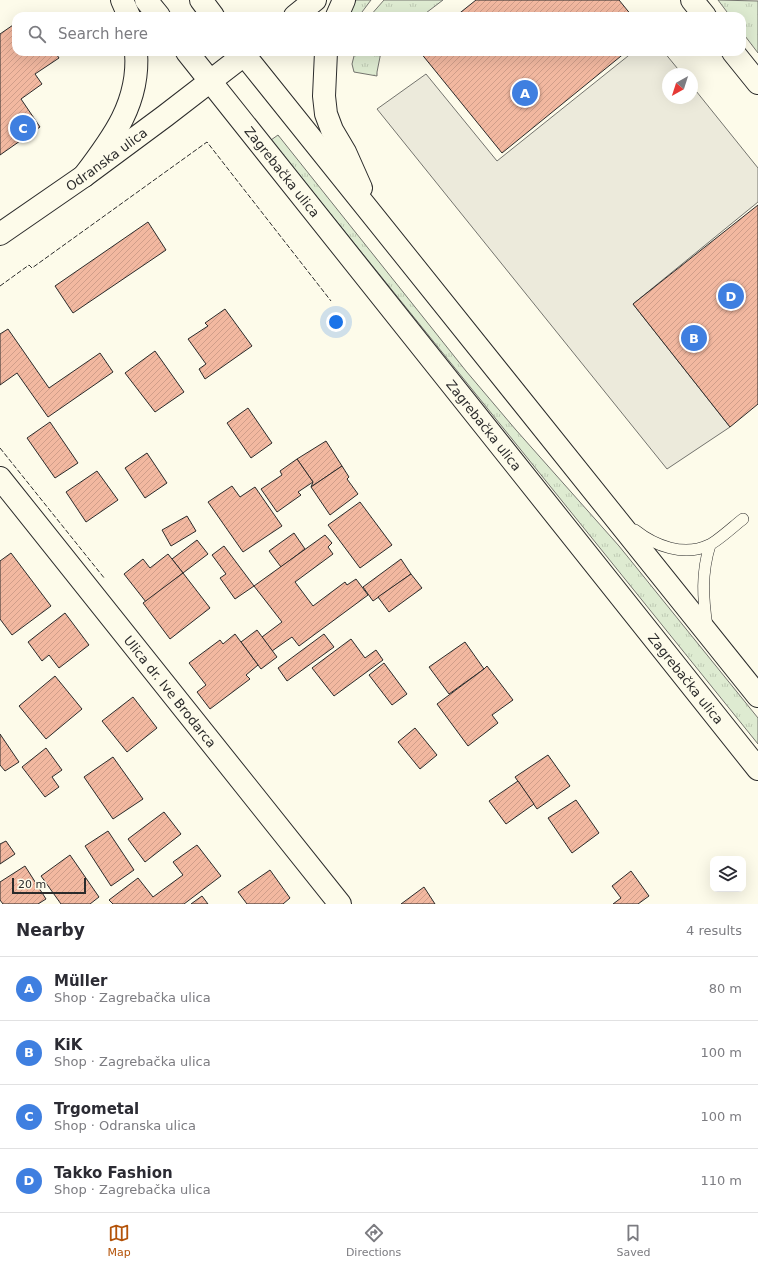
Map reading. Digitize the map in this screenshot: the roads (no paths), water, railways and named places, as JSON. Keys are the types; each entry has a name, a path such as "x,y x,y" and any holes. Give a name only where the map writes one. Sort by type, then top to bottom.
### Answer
{"main road":[{"path":"122,0 126,12"},
{"path":"146,0 156,12"},
{"path":"201,0 211,12"},
{"path":"300,12 315,0"},
{"path":"339,12 344,0"},
{"path":"692,0 702,12"},
{"path":"84,176 112,138 128,107 136,79 136,56"},
{"name":"Zagrebačka ulica","path":"190,56 758,769"},
{"path":"211,81 240,56"},
{"path":"246,56 758,696"},
{"path":"326,56 324,96 326,114 332,130 344,152 374,217"},
{"path":"736,56 758,84"},
{"name":"Odranska ulica","path":"0,234 84,176 211,81"},
{"name":"Ulica dr. Ive Brodarca","path":"0,478 340,904"}],"lane":[{"path":"612,513 645,538 663,546 678,550 695,549 710,545 743,519"},
{"path":"708,634 703,586 704,573 710,545"}],"place":[{"name":"Müller","path":"525,93"},
{"name":"Trgometal","path":"23,128"},
{"name":"Takko Fashion","path":"731,296"},
{"name":"KiK","path":"694,338"}]}
